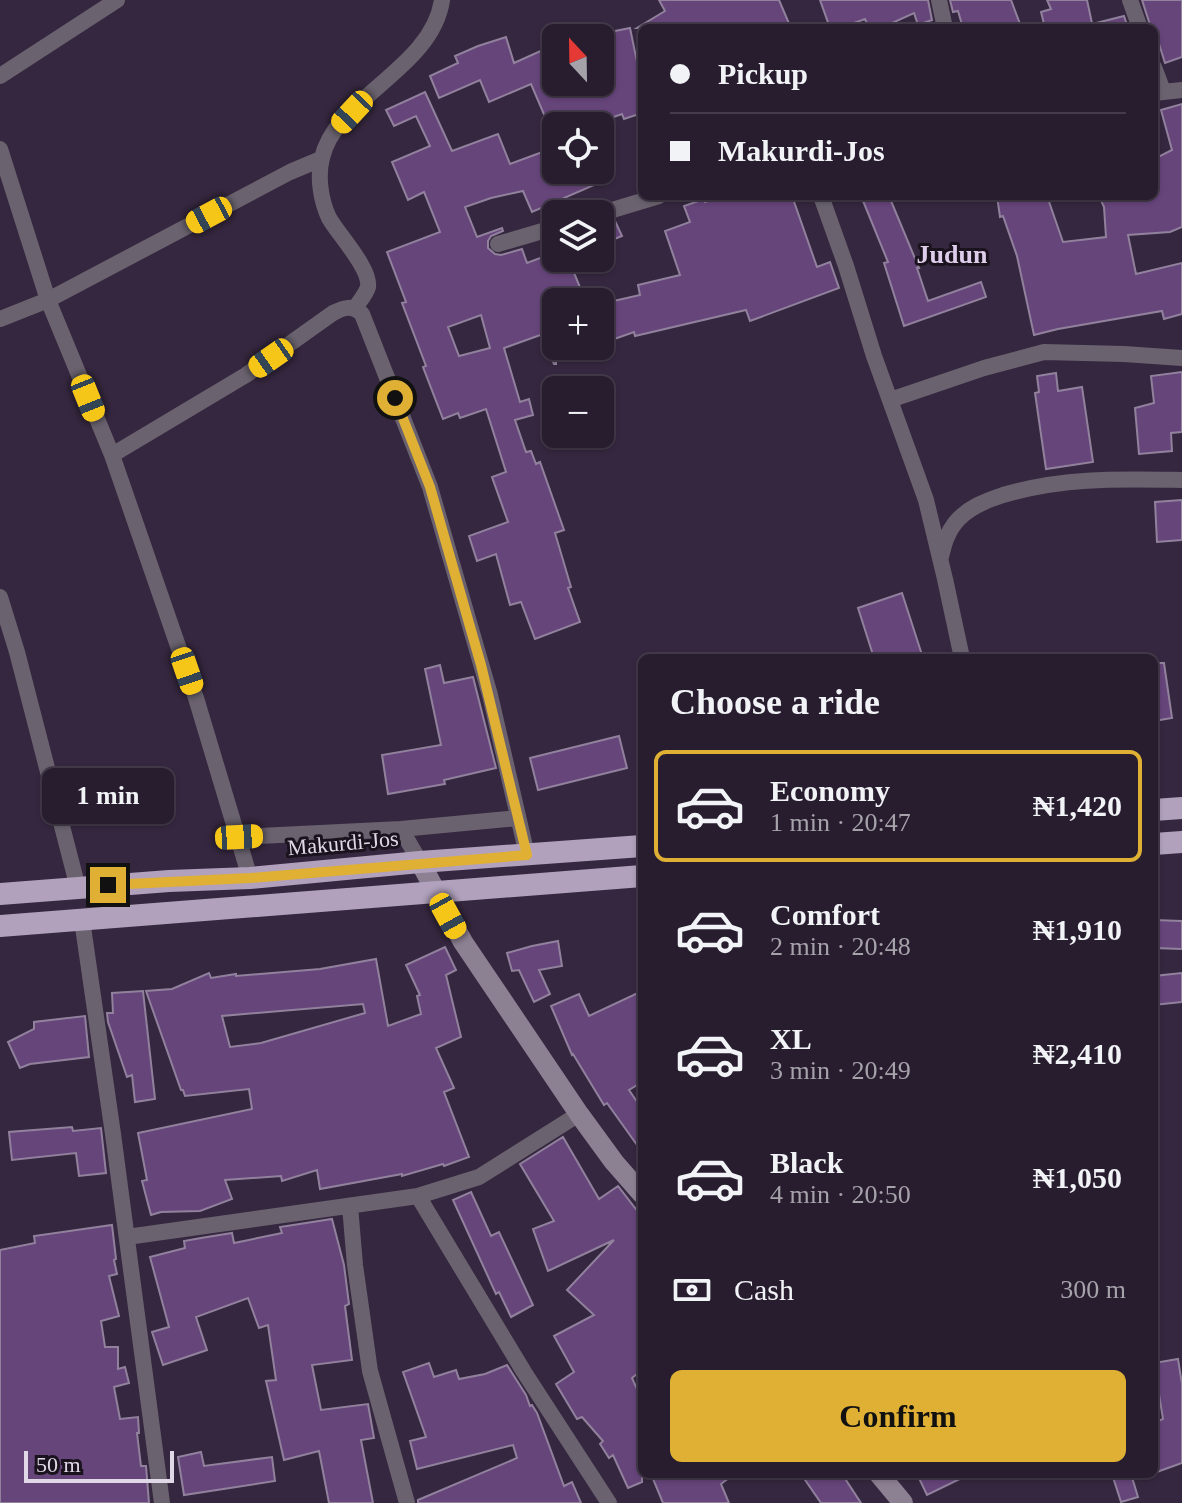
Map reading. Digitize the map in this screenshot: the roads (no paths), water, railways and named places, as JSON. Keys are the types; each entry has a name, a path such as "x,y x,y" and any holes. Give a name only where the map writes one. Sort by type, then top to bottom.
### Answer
{"highway":[{"path":"1158,810 1182,808"},
{"path":"1158,844 1182,842"},
{"name":"Makurdi-Jos","path":"0,894 250,878 638,846"},
{"path":"0,926 638,876"}],"main road":[{"path":"420,862 463,942 579,1114 638,1189"},
{"path":"882,1478 903,1503"}],"street":[{"path":"0,76 117,0"},
{"path":"355,308 368,287 366,277 352,250 330,220 323,203 321,159 330,135 415,52 440,15 442,0"},
{"path":"939,0 944,24"},
{"path":"1130,0 1139,24"},
{"path":"1158,92 1182,90"},
{"path":"0,149 48,300 112,455 196,698 250,878"},
{"path":"0,319 48,300 277,179 321,159"},
{"path":"614,210 646,200"},
{"path":"822,200 926,500 961,654"},
{"path":"498,244 542,231"},
{"path":"112,455 246,375 333,313 346,307 355,308 365,320 430,487 490,695 527,855"},
{"path":"890,400 984,368 1044,352 1182,358"},
{"path":"940,558 947,534 954,524 963,514 991,499 1061,482 1182,480"},
{"path":"0,597 78,888"},
{"path":"239,837 401,829 518,818"},
{"path":"401,829 420,862"},
{"path":"82,920 162,1503"},
{"path":"127,1237 418,1196 479,1177 579,1114"},
{"path":"418,1196 524,1372 609,1503"},
{"path":"350,1206 370,1371 407,1503"}],"district":[{"name":"Judun","path":"952,254"}]}
